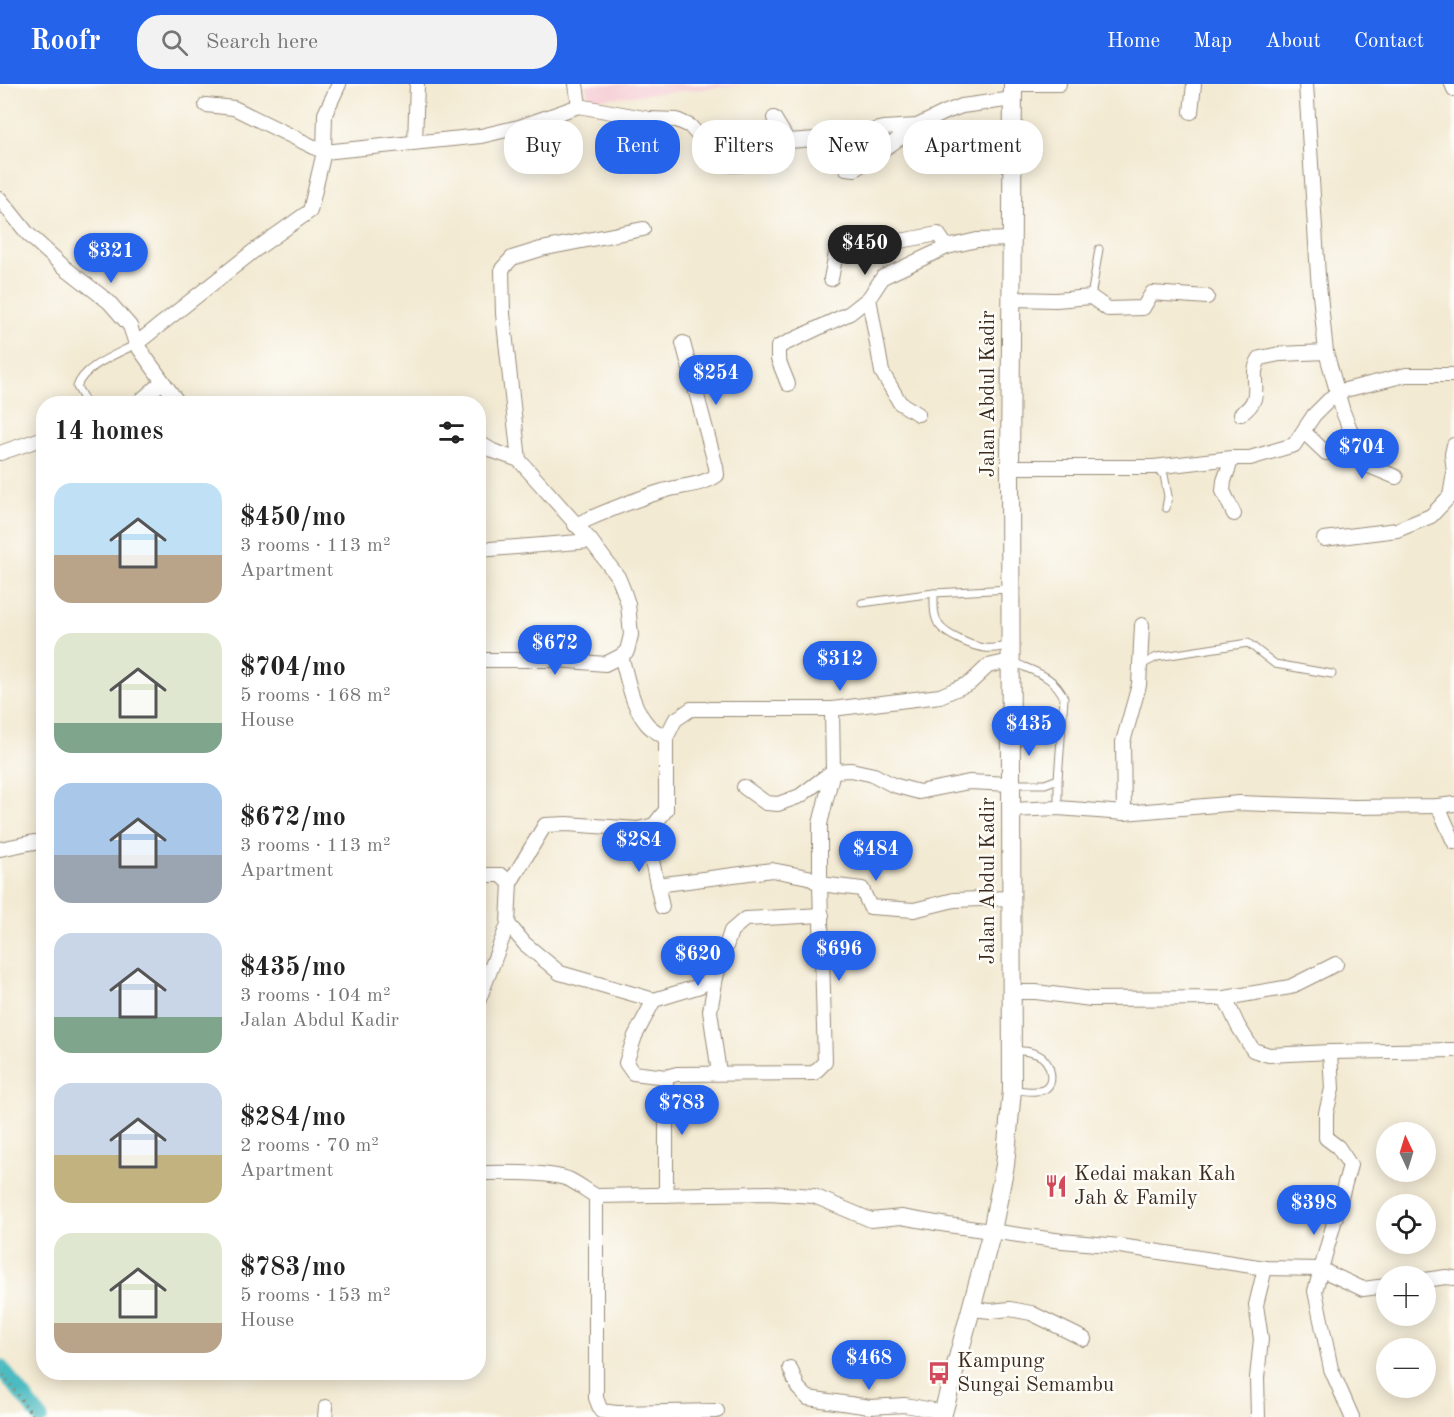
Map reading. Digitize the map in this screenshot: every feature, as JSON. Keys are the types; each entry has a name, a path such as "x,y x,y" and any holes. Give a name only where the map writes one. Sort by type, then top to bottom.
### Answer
{"main road":[{"name":"Jalan Abdul Kadir","path":"943,1414 992,1231 1005,1165 1012,1090 1010,466 1013,89"}],"street":[{"path":"136,344 246,257 310,211 324,152 325,114 339,84"},
{"path":"415,142 417,84"},
{"path":"576,84 579,106"},
{"path":"929,120 1013,89 1059,84"},
{"path":"1191,112 1194,84"},
{"path":"1304,432 1326,453 1343,453 1349,448 1352,434 1343,412 1326,352 1317,276 1306,84"},
{"path":"1452,84 1454,89"},
{"path":"206,105 234,108 324,152 482,136 519,127 579,106 649,119 684,122 692,128"},
{"path":"0,199 28,234 63,266 109,302 130,326 136,344 173,396"},
{"path":"519,459 503,314 502,269 512,258 541,249 644,229"},
{"path":"831,279 836,253 938,234 948,247"},
{"path":"788,384 778,359 777,347 850,313 869,298 883,277 948,247 977,240 1012,239"},
{"path":"1012,299 1056,300 1091,297 1108,309 1143,308 1152,293 1207,297"},
{"path":"869,298 882,372 900,403 918,414"},
{"path":"575,525 621,504 667,489 710,480 717,475 683,343"},
{"path":"1241,414 1250,408 1256,396 1254,366 1260,358 1280,354 1326,352"},
{"path":"1010,466 1154,467 1250,458 1294,446 1314,415 1337,392 1406,375 1454,375"},
{"path":"146,396 162,382"},
{"path":"0,453 36,441"},
{"path":"1324,539 1397,530 1431,516 1450,496 1454,473 1452,454 1454,445"},
{"path":"486,447 519,459 591,542 618,577 628,604 630,642 627,651 605,664 558,660 486,660"},
{"path":"1349,448 1369,466 1396,477"},
{"path":"1232,458 1223,491 1234,514"},
{"path":"486,549 591,542"},
{"path":"1124,813 1123,742 1139,685 1142,625"},
{"path":"486,981 508,924 510,883 545,825 567,824 638,829 654,825 666,810 666,738 675,720 691,709 832,709 940,696 970,683 988,666 1010,654"},
{"path":"621,656 639,712 648,725 666,738"},
{"path":"654,1000 635,1036 626,1063 633,1073 666,1077 677,1074 814,1073 825,1062 820,824 833,771 832,709"},
{"path":"744,787 766,803 778,804 800,796 833,771 851,770 874,774 893,785 919,792 969,782 1011,784"},
{"path":"1011,810 1058,808 1124,813 1239,803 1354,807 1454,804"},
{"path":"1438,806 1454,842"},
{"path":"638,829 648,842 662,906"},
{"path":"0,849 36,843"},
{"path":"657,885 772,870 807,877 820,884 862,889 870,907 914,910 954,900 1010,898"},
{"path":"486,875 501,875 510,883"},
{"path":"719,1073 710,1011 716,977 731,931 745,919 822,915"},
{"path":"508,924 525,944 560,973 654,1000 699,986 716,977"},
{"path":"1011,992 1036,992 1091,999 1225,998 1290,987 1336,964"},
{"path":"1225,998 1238,1026 1253,1050 1269,1055 1454,1050"},
{"path":"1330,1052 1332,1089 1326,1113 1326,1138 1338,1147 1350,1165 1320,1269 1316,1291 1331,1369 1352,1417"},
{"path":"666,1077 666,1195"},
{"path":"486,1173 547,1175 571,1180 596,1196 769,1193 814,1196 872,1220 901,1217 1265,1268 1320,1269 1363,1289 1376,1287"},
{"path":"596,1196 596,1398 601,1411 617,1413 717,1411"},
{"path":"1258,1417 1257,1378 1261,1339 1256,1305 1265,1268"},
{"path":"1436,1278 1454,1278"},
{"path":"972,1309 991,1311 1010,1309 1031,1313 1084,1339"},
{"path":"790,1368 798,1388 808,1398 870,1407 905,1405 943,1414"}],"lane":[{"path":"1091,297 1100,249"},
{"path":"82,396 77,387 79,380 94,368 136,344"},
{"path":"1154,467 1164,475 1168,496 1166,508"},
{"path":"862,603 934,593 1010,590"},
{"path":"934,593 935,615 944,631 984,648 1010,654 1059,686 1064,698 1058,808"},
{"path":"1141,665 1157,657 1248,643 1275,664 1332,675"},
{"path":"1011,784 1044,784 1058,779"},
{"path":"1011,1049 1030,1052 1041,1057 1051,1074 1046,1089 1012,1090"}],"path":[{"path":"0,1370 34,1417"}],"shaded area":[{"path":"585,84 751,84 589,100"}],"waterway":[{"path":"0,1367 40,1417"}],"place":[{"name":"Kedai makan Kah Jah & Family","path":"1056,1186"},
{"name":"Kampung Sungai Semambu","path":"939,1373"}]}
